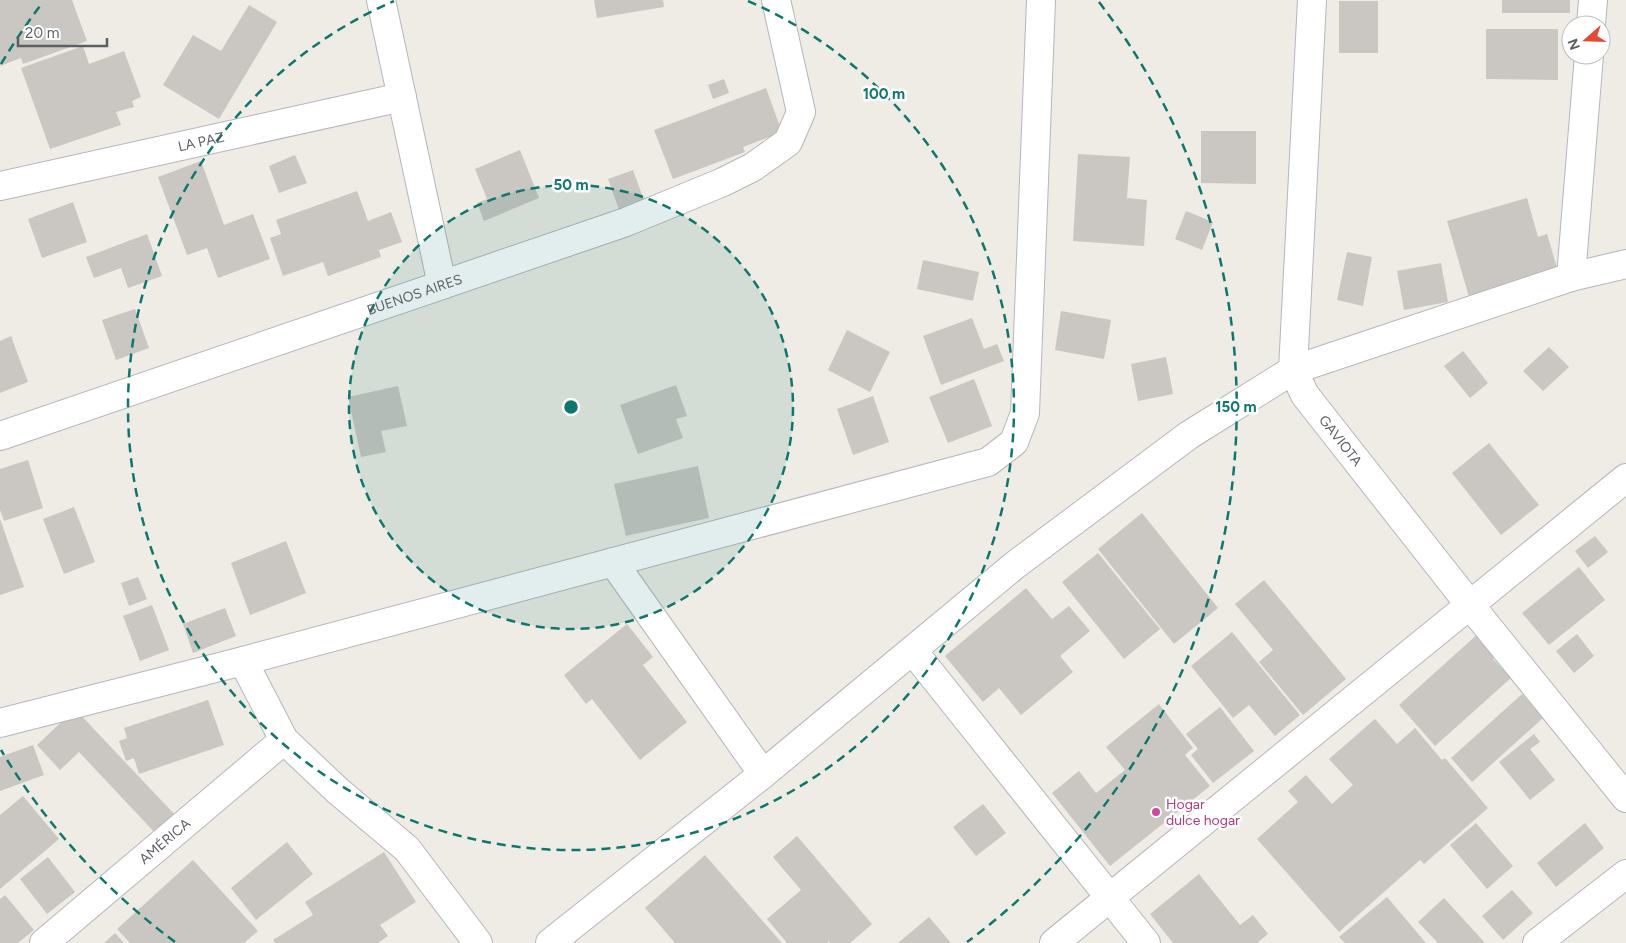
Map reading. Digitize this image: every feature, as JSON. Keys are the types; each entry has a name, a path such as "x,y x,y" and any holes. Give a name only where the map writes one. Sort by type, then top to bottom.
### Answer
{"street":[{"path":"381,0 442,285"},
{"name":"BUENOS AIRES","path":"0,436 626,222 753,168 788,142 801,112 776,0"},
{"path":"0,723 243,661 988,462 1014,442 1025,413 1041,0"},
{"name":"GAVIOTA","path":"1312,0 1293,370 1305,396 1626,798"},
{"path":"1592,15 1593,0"},
{"path":"1571,277 1588,65"},
{"name":"LA PAZ","path":"0,186 402,97"},
{"path":"550,943 763,774 1015,566 1189,435 1293,370 1571,277 1626,264"},
{"path":"1054,943 1626,478"},
{"path":"613,562 763,774"},
{"path":"913,651 1146,943"},
{"path":"243,661 284,740 338,791 407,849 478,943"},
{"name":"AMÉRICA","path":"44,943 284,740"},
{"path":"1538,943 1626,874"}],"building":[{"path":"0,0 72,0 87,41 23,64 21,58 0,66"},
{"path":"594,0 663,0 664,7 597,18"},
{"path":"1502,0 1570,0 1570,13 1502,13"},
{"path":"1339,1 1378,1 1378,53 1339,53"},
{"path":"249,5 277,22 219,119 163,85 193,35 221,51"},
{"path":"1486,29 1558,29 1558,80 1486,79"},
{"path":"83,46 89,64 124,51 141,97 132,101 134,107 116,112 121,125 50,149 21,68"},
{"path":"724,79 729,93 713,99 708,85"},
{"path":"766,88 782,132 743,147 745,152 673,179 654,130"},
{"path":"1201,131 1256,131 1256,184 1201,183"},
{"path":"520,150 539,198 484,221 477,203 487,199 475,169"},
{"path":"1078,154 1130,157 1127,198 1147,200 1144,246 1073,241"},
{"path":"295,155 307,183 279,193 269,166"},
{"path":"201,161 224,225 253,214 270,259 218,278 207,248 187,255 158,177"},
{"path":"633,170 646,206 621,215 608,179"},
{"path":"357,191 368,221 391,212 402,242 379,250 381,257 328,276 323,262 283,276 270,238 281,234 276,220"},
{"path":"1527,198 1538,237 1547,234 1558,271 1469,297 1447,221"},
{"path":"73,202 87,242 42,258 28,219"},
{"path":"1186,211 1213,222 1202,250 1175,239"},
{"path":"147,234 162,276 128,288 121,268 94,278 86,257"},
{"path":"1347,252 1372,257 1363,306 1337,300"},
{"path":"923,260 979,272 973,301 917,289"},
{"path":"1441,263 1448,302 1404,310 1397,271"},
{"path":"135,309 149,348 116,360 102,320"},
{"path":"1061,311 1111,320 1104,359 1055,350"},
{"path":"972,318 984,349 997,344 1004,361 941,385 923,336"},
{"path":"847,330 890,352 870,392 828,370"},
{"path":"11,336 28,382 0,393 0,341"},
{"path":"1549,347 1569,367 1543,391 1523,371"},
{"path":"1463,351 1488,383 1470,398 1444,366"},
{"path":"1166,357 1173,394 1138,401 1131,364"},
{"path":"974,379 992,426 948,443 929,397"},
{"path":"676,385 687,416 676,419 683,438 638,454 620,405"},
{"path":"398,386 407,426 381,431 386,452 361,457 348,397"},
{"path":"873,396 889,442 853,455 837,409"},
{"path":"1489,443 1539,505 1501,535 1452,473"},
{"path":"28,460 43,508 4,521 0,510 0,469"},
{"path":"698,466 709,518 626,536 614,484"},
{"path":"74,507 95,562 64,574 43,519"},
{"path":"1142,513 1218,608 1174,644 1098,549"},
{"path":"0,519 24,587 0,595"},
{"path":"1595,536 1608,552 1588,568 1575,551"},
{"path":"286,541 306,593 250,615 231,563"},
{"path":"1098,553 1160,629 1124,659 1062,582"},
{"path":"1579,567 1605,600 1549,645 1522,613"},
{"path":"138,577 147,599 129,606 121,583"},
{"path":"1264,580 1346,679 1303,715 1259,662 1273,650 1235,604"},
{"path":"1026,588 1052,619 1069,606 1090,631 1060,656 1073,672 1021,715 999,688 983,702 945,656"},
{"path":"152,605 169,650 140,661 123,616"},
{"path":"225,608 236,636 193,653 183,624"},
{"path":"627,624 653,657 643,665 687,722 640,760 592,699 586,704 564,675"},
{"path":"1232,632 1300,715 1275,736 1249,705 1233,718 1191,666"},
{"path":"1480,632 1499,653 1493,659 1511,678 1435,746 1399,705"},
{"path":"1577,634 1594,656 1574,673 1556,651"},
{"path":"1522,694 1543,718 1472,782 1451,758"},
{"path":"208,700 224,745 139,774 134,758 126,761 119,741 127,738 124,728"},
{"path":"1159,704 1193,748 1185,755 1210,786 1110,866 1052,793 1079,771 1096,793 1125,770 1106,747"},
{"path":"1220,707 1254,751 1213,783 1191,755 1198,749 1186,734"},
{"path":"75,709 177,817 158,836 79,752 60,770 37,745"},
{"path":"1375,719 1397,744 1415,728 1442,760 1445,758 1488,808 1424,864 1420,860 1339,932 1257,839 1298,802 1288,791 1306,775 1332,804 1353,785 1329,759"},
{"path":"1534,734 1540,742 1530,749 1555,780 1530,800 1499,762"},
{"path":"33,745 44,775 0,791 0,757"},
{"path":"23,796 59,839 0,889 0,815"},
{"path":"983,804 1006,833 976,856 953,827"},
{"path":"1476,823 1513,866 1487,889 1450,845"},
{"path":"1585,823 1604,848 1556,887 1537,863"},
{"path":"797,836 872,924 850,943 830,943 829,941 827,943 787,943 767,919 801,890 773,857"},
{"path":"287,842 313,874 256,920 231,888"},
{"path":"384,852 416,902 380,925 388,936 378,943 275,943 273,940 313,915 305,902"},
{"path":"705,855 782,943 675,943 645,908"},
{"path":"48,857 75,892 47,914 20,879"},
{"path":"193,860 258,931 244,943 130,943 117,929"},
{"path":"1199,874 1240,925 1253,915 1268,934 1257,943 1173,943 1150,914"},
{"path":"1512,890 1533,913 1503,940 1482,916"},
{"path":"5,895 34,930 18,943 0,943 0,899"},
{"path":"1387,897 1426,943 1345,943 1339,937"},
{"path":"1444,898 1485,943 1438,943 1418,922"},
{"path":"929,917 951,943 898,943"},
{"path":"115,933 124,943 104,943"}],"place":[{"name":"Hogar dulce hogar","path":"1156,812"}]}
